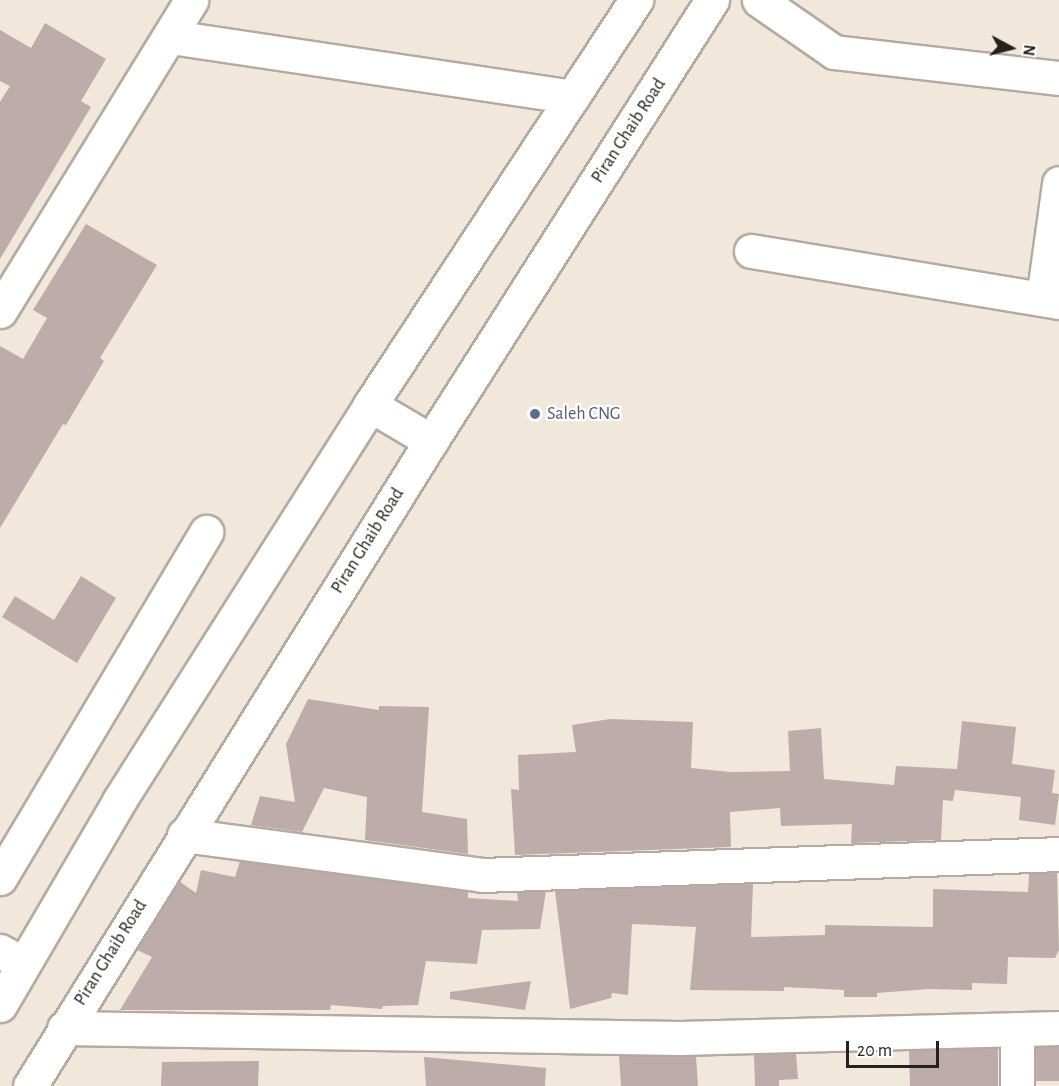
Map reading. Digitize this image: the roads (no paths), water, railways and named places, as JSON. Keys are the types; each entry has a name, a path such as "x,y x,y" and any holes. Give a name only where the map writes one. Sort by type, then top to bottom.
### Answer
{"street":[{"path":"0,311 171,37 191,0"},
{"path":"0,1005 11,958 119,801 370,405 636,0"},
{"name":"Piran Ghaib Road","path":"30,1086 431,441 712,0"},
{"path":"759,0 834,52 1059,78"},
{"path":"171,37 573,97"},
{"path":"752,251 1051,300 1059,183"},
{"path":"370,405 431,441"},
{"path":"0,878 206,532"},
{"path":"184,835 482,875 1059,854"},
{"path":"64,1028 680,1038 1059,1028"},
{"path":"1017,1029 1017,1086"}],"place":[{"name":"Saleh CNG","path":"535,414"}]}
